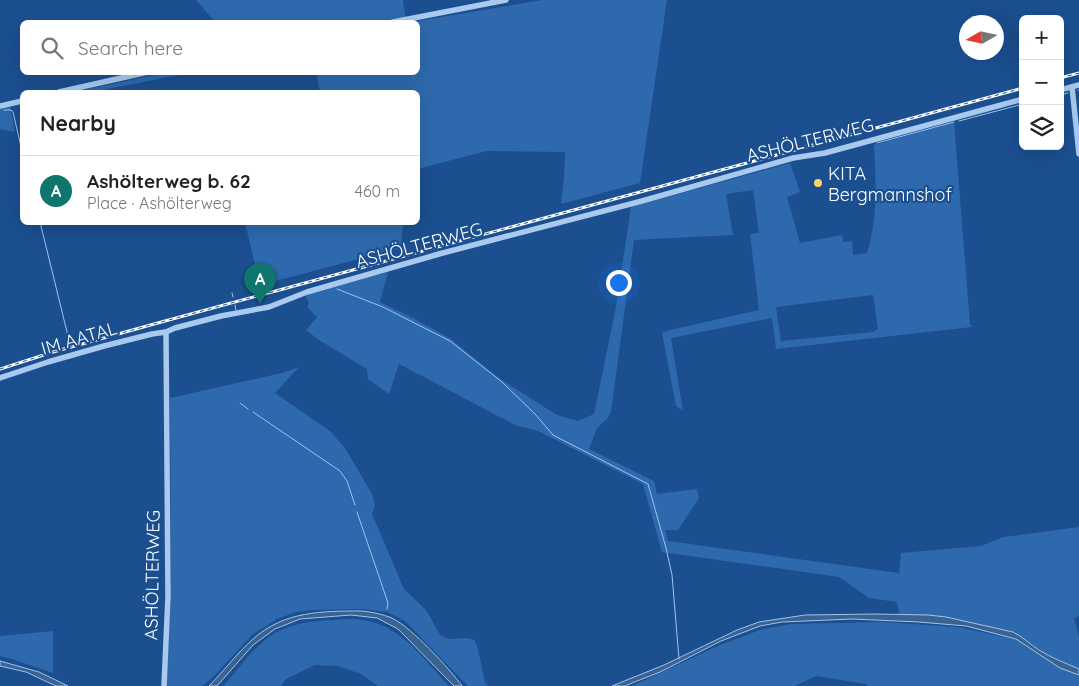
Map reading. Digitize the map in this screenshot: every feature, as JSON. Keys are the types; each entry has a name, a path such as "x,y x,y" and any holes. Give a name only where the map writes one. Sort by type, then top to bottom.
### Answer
{"street":[{"path":"403,20 506,0"},
{"path":"68,90 135,75"},
{"path":"1064,89 1079,85"},
{"path":"1072,87 1079,154"},
{"name":"ASHÖLTERWEG","path":"164,686 169,567 166,332 220,316 269,307 307,292 438,254 642,201 794,158 825,153 1019,100"},
{"path":"0,106 20,101"},
{"name":"IM AATAL","path":"0,378 48,362 152,334 166,332"}],"shaded area":[{"path":"196,0 403,0 406,20 213,20"},
{"path":"542,0 667,0 640,183 561,204 565,152 486,151 420,168 420,90 320,90 316,75 420,75 420,21"},
{"path":"154,75 179,75 103,90 84,90"},
{"path":"10,105 15,132 0,129 0,108"},
{"path":"954,122 970,324 972,327 776,349 772,318 671,338 683,411 676,406 662,333 759,310 750,234 759,233 753,190 726,194 733,235 634,240 611,412 607,419 597,428 589,449 654,481 657,494 697,489 699,498 678,530 665,530 668,541 899,573 901,553 981,546 1004,537 1079,527 1079,616 1074,618 1079,637 1079,669 1036,648 1013,632 946,617 901,615 897,602 869,598 839,577 662,552 643,484 538,431 515,425 399,364 389,394 368,379 367,369 306,330 317,317 307,307 309,303 305,295 388,272 380,302 451,339 500,379 557,415 578,421 594,414 616,307 631,207 790,163 800,192 787,197 800,243 842,235 843,242 852,241 853,255 867,253 875,213 874,145","holes":["873,295 878,329 873,332 781,341 776,307"]},
{"path":"245,225 403,225 401,248 260,285"},
{"path":"299,367 275,393 330,431 345,448 372,494 375,505 372,514 404,589 427,611 440,635 449,639 467,638 474,640 477,645 485,682 488,686 468,686 405,621 387,612 363,609 296,612 277,619 253,634 212,678 202,686 166,686 171,595 170,398 282,373"},
{"path":"362,611 392,618 410,630 430,649 462,686 454,686 398,629 377,618 351,615 300,619 275,629 253,645 217,686 209,686 253,639 278,623 304,614"},
{"path":"876,614 946,617 1013,632 1044,653 1079,669 1079,675 1060,668 1016,639 966,626 852,619 782,622 760,626 721,641 660,672 625,686 612,686 664,665 737,630 759,622 805,615"},
{"path":"354,619 370,621 396,633 418,652 449,686 378,686 361,674 338,666 315,665 286,679 281,686 223,686 246,658 272,635 282,629 317,621"},
{"path":"884,622 957,627 1019,640 1060,668 1079,675 1079,686 867,686 866,684 816,676 795,686 632,686 720,645 760,630 791,624"},
{"path":"53,631 53,673 0,656 0,636"},
{"path":"0,661 39,672 68,686 56,686 26,672 0,666"}],"waterway":[{"path":"1064,94 1068,93"},
{"path":"959,121 1019,105"},
{"path":"4,110 11,110 13,112 20,142"},
{"path":"877,143 954,122"},
{"path":"41,225 69,340"},
{"path":"337,289 383,307 450,341 502,382 535,414 553,435 648,484 672,575 679,659"},
{"path":"232,293 233,297"},
{"path":"235,305 236,310"},
{"path":"240,403 248,409"},
{"path":"253,412 340,471 347,481 355,505"},
{"path":"357,512 388,603 387,609"}],"railway":[{"path":"1064,77 1079,73"},
{"path":"0,369 53,352 165,321 1019,89"}],"place":[{"name":"KITA Bergmannshof","path":"818,183"},
{"name":"Ashölterweg b. 62","path":"260,304"}]}
